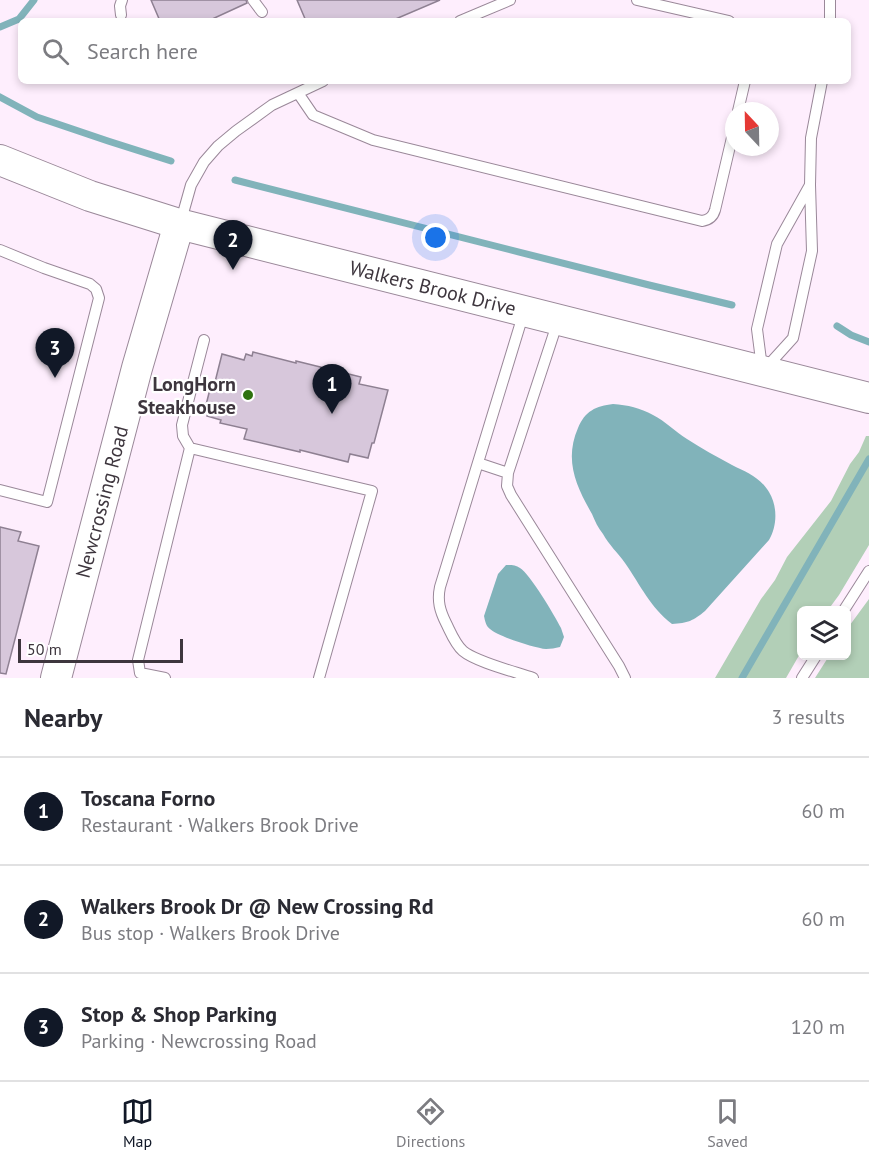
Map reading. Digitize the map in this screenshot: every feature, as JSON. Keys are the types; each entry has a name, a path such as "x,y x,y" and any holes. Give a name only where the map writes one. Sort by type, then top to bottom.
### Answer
{"street":[{"name":"Walkers Brook Drive","path":"0,160 90,196 179,224 863,397"},
{"name":"Newcrossing Road","path":"56,678 137,368 179,224"}],"lane":[{"path":"121,15 122,0"},
{"path":"253,0 262,12"},
{"path":"467,18 510,0"},
{"path":"637,0 716,18"},
{"path":"830,0 830,18"},
{"path":"179,224 191,185 204,162 218,147 272,105 317,84"},
{"path":"740,102 744,84"},
{"path":"763,372 793,338 813,251 810,185 811,138 821,84"},
{"path":"298,93 315,116 373,140 702,221 709,219 714,213 728,156"},
{"path":"763,372 757,329 777,244 810,185"},
{"path":"0,250 92,285 99,298 47,502 0,489"},
{"path":"524,311 440,587 439,606 454,639 463,651 533,678"},
{"path":"558,320 508,473 507,486 625,678"},
{"path":"165,678 140,673 138,660 190,448 183,436 182,425 204,340"},
{"path":"190,448 372,491 319,678"},
{"path":"478,463 508,473"},
{"path":"847,606 869,571"},
{"path":"802,678 813,660"}],"green space":[{"path":"866,436 869,436 869,545 839,595 831,606 797,606 797,659 786,678 715,678 787,557 831,501 850,464 859,452"},
{"path":"869,599 869,678 815,678 826,660 851,660 851,624"}],"water":[{"path":"613,404 629,406 657,417 692,442 757,479 772,498 775,516 774,529 769,540 705,611 690,621 672,624 652,603 608,542 577,483 572,451 578,428 584,417 592,410"},
{"path":"506,565 520,568 542,596 561,628 564,637 560,647 546,649 516,641 494,632 485,622 484,616 498,574"}],"building":[{"path":"151,0 246,0 247,3 214,18 159,18"},
{"path":"297,0 440,0 398,18 305,18"},
{"path":"253,352 361,377 359,384 388,390 368,458 350,454 348,462 244,439 247,429 220,423 221,420 207,416 210,406 206,405 211,385 214,386 222,354 244,360 246,354 252,356"},
{"path":"0,527 21,532 18,541 39,546 6,674 0,673"}],"waterway":[{"path":"20,18 34,0"},
{"path":"0,27 18,19"},
{"path":"0,97 37,117 171,161"},
{"path":"235,180 732,305"},
{"path":"837,326 869,342"},
{"path":"742,678 869,459"}],"place":[{"name":"Walkers Brook Dr @ New Crossing Rd","path":"233,270"},
{"name":"Stop & Shop Parking","path":"55,378"},
{"name":"LongHorn Steakhouse","path":"248,395"},
{"name":"Toscana Forno","path":"332,414"}]}
